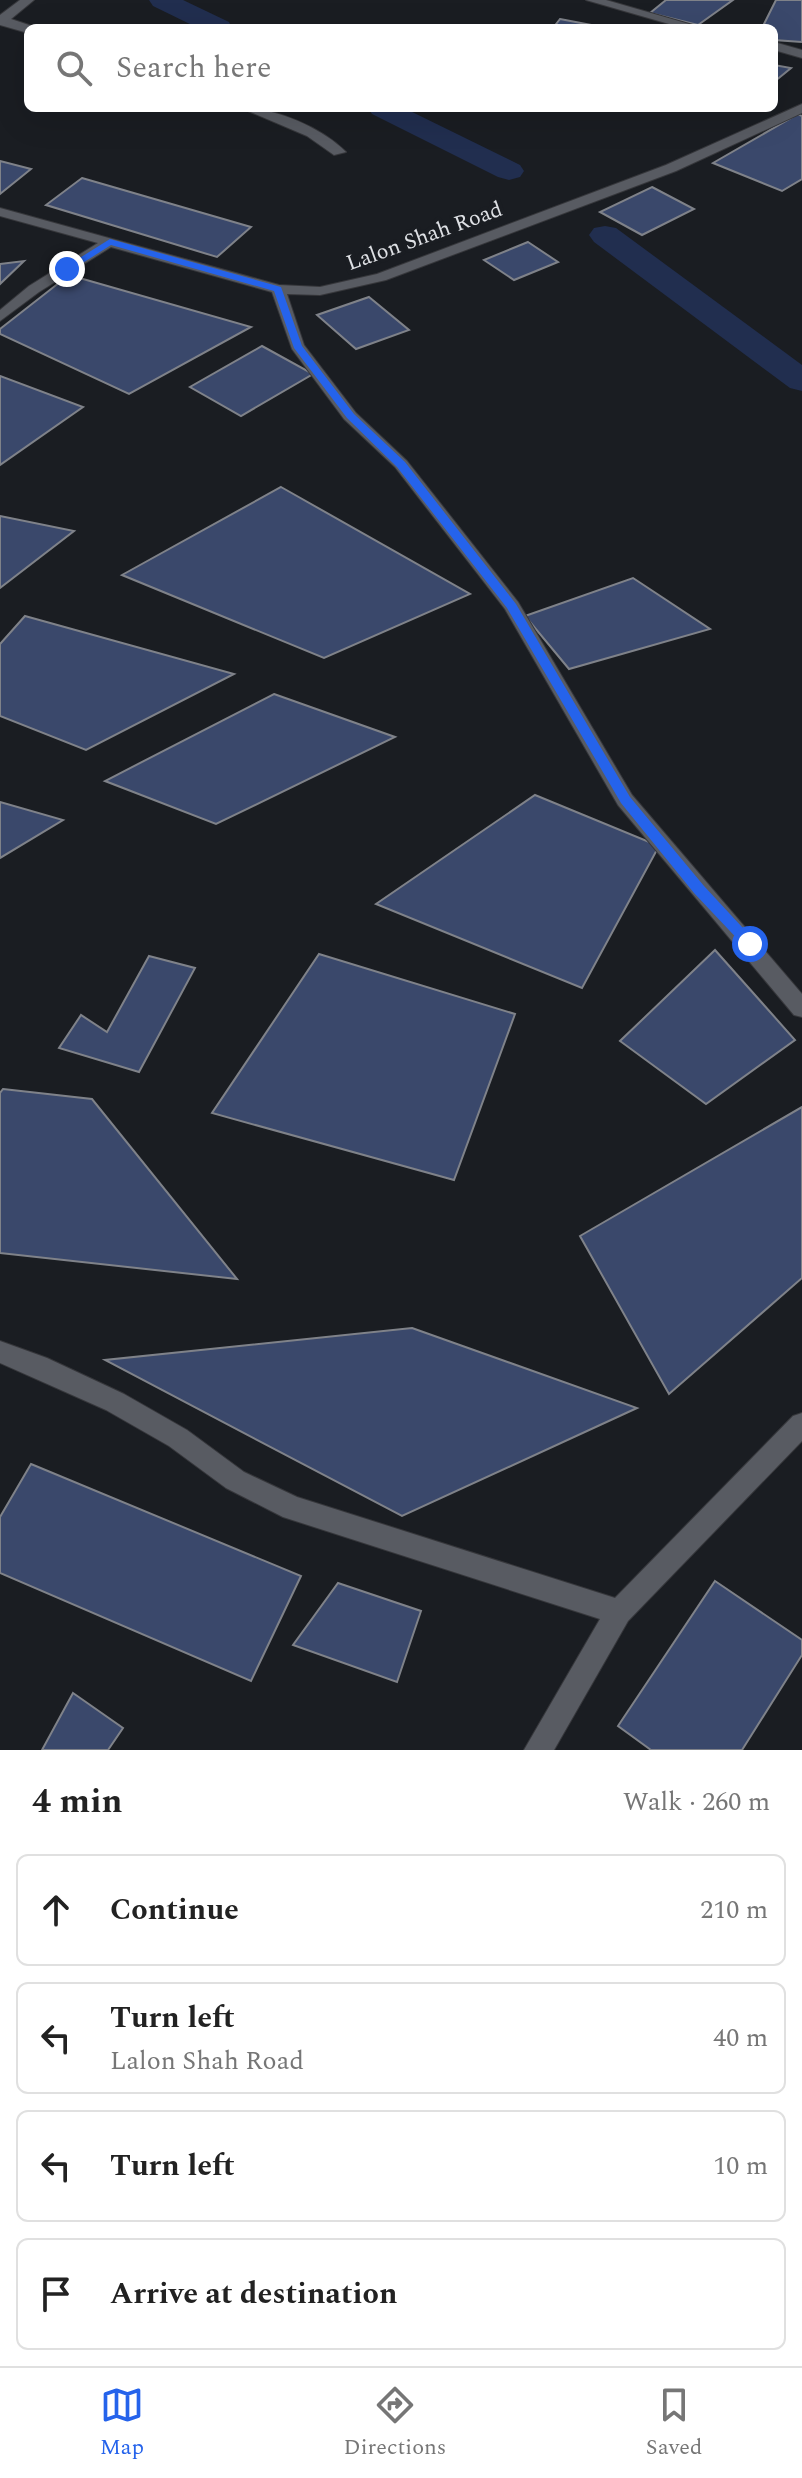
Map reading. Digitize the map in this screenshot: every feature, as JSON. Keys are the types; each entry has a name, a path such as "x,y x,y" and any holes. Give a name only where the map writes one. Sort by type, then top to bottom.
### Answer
{"street":[{"path":"0,20 28,0"},
{"path":"592,0 682,24"},
{"path":"0,20 24,28"},
{"path":"778,47 802,54"},
{"name":"Lalon Shah Road","path":"0,212 278,289 320,291 381,277 671,168 802,108"},
{"path":"257,112 312,133 339,152"},
{"path":"0,317 34,289 110,242"},
{"path":"278,289 297,346 350,416 401,464 512,606 625,800 802,1009"},
{"path":"0,1352 115,1402 178,1438 235,1480 292,1508 619,1612"},
{"path":"538,1750 619,1612 802,1424"}],"building":[{"path":"666,0 733,0 699,24 650,13"},
{"path":"776,0 802,0 802,42 778,40 778,24 764,24"},
{"path":"560,19 586,24 556,24"},
{"path":"778,66 791,68 778,79"},
{"path":"798,114 802,116 802,179 782,191 713,163"},
{"path":"0,161 31,169 0,194"},
{"path":"82,178 251,227 217,257 46,205"},
{"path":"652,187 694,209 642,235 600,212"},
{"path":"528,242 558,262 514,280 484,260"},
{"path":"24,261 0,284 0,264"},
{"path":"69,275 251,327 129,394 0,334 0,329"},
{"path":"369,297 409,330 356,349 317,315"},
{"path":"262,346 313,374 241,416 190,387"},
{"path":"0,376 83,407 0,465"},
{"path":"281,487 470,594 324,658 122,575"},
{"path":"0,516 74,531 0,588"},
{"path":"633,578 710,629 569,669 525,616"},
{"path":"25,616 234,674 86,750 0,716 0,644"},
{"path":"274,694 395,737 216,824 105,781"},
{"path":"535,795 659,846 582,988 376,904"},
{"path":"0,802 63,820 0,858"},
{"path":"715,950 795,1040 706,1104 620,1041"},
{"path":"319,954 515,1014 454,1180 212,1113"},
{"path":"149,956 195,968 139,1072 59,1048 81,1015 107,1032"},
{"path":"3,1089 92,1099 237,1279 0,1253 0,1093"},
{"path":"802,1107 802,1278 669,1394 580,1236"},
{"path":"412,1328 637,1408 402,1516 105,1360"},
{"path":"31,1464 301,1576 251,1681 0,1573 0,1517"},
{"path":"715,1581 802,1640 802,1655 742,1750 651,1750 618,1726"},
{"path":"338,1583 421,1611 397,1682 293,1645"},
{"path":"73,1693 123,1728 108,1750 42,1750"}],"waterway":[{"path":"162,0 211,24"},
{"path":"390,112 509,171"},
{"path":"605,235 802,381"}],"route":[{"path":"67,269 110,242 278,289 297,346 350,416 401,464 512,606 625,800 699,890 750,944"}]}
